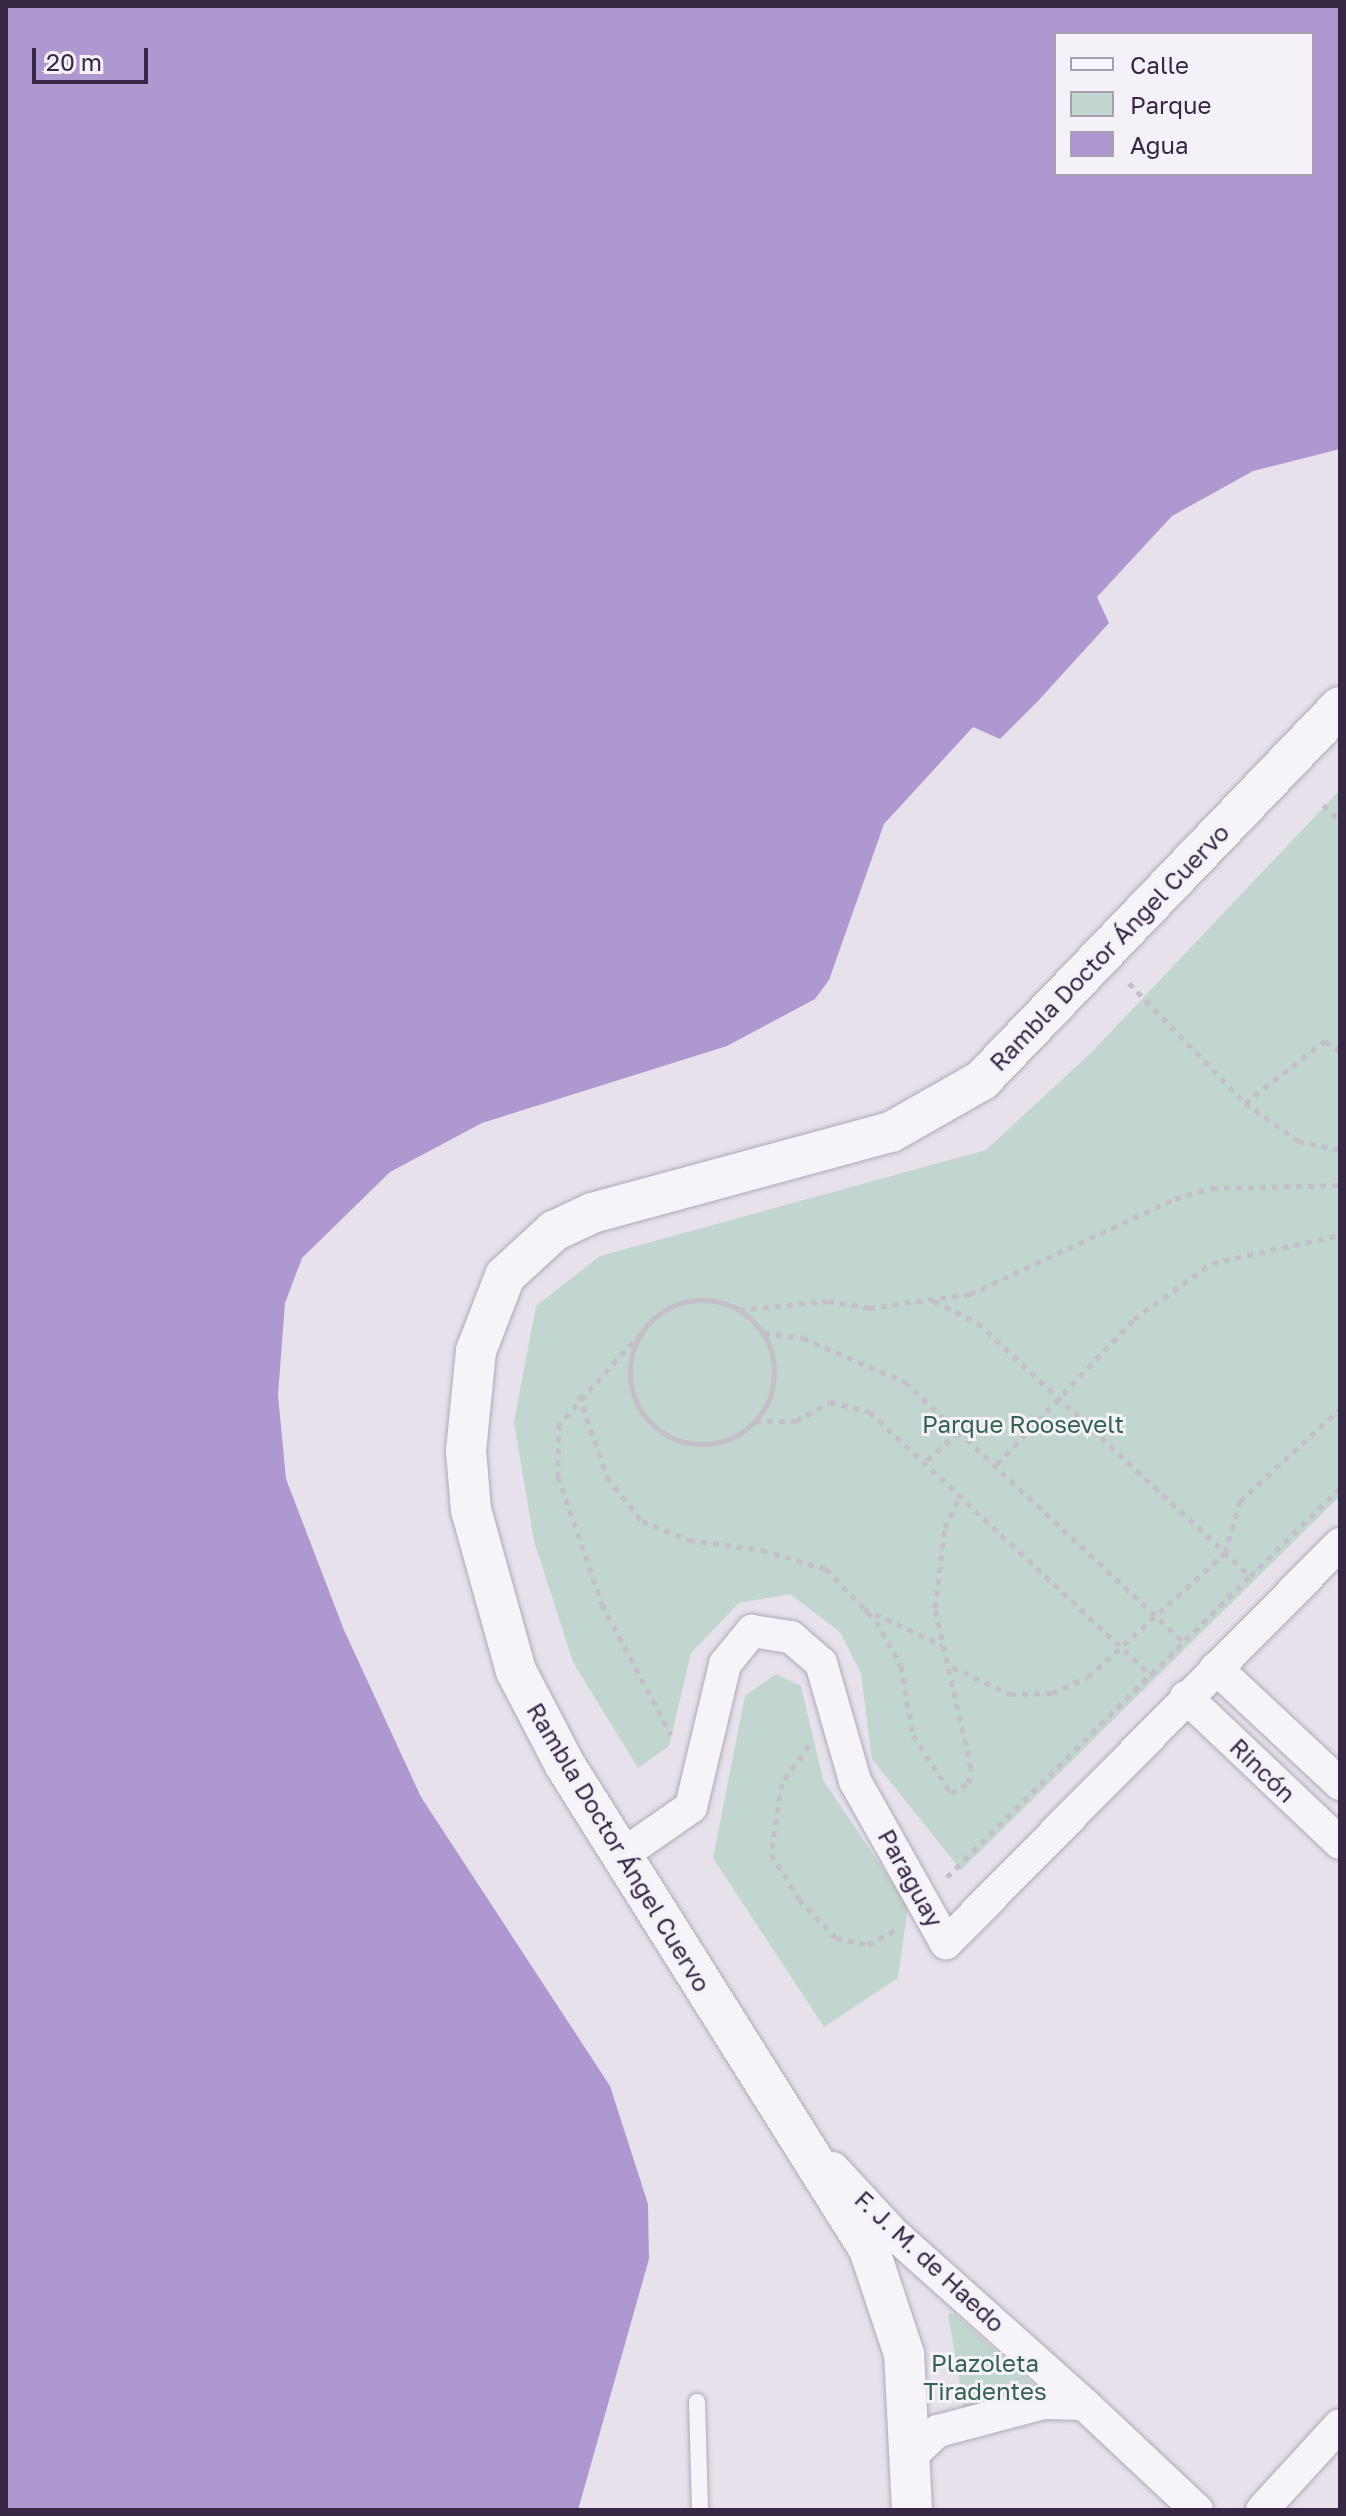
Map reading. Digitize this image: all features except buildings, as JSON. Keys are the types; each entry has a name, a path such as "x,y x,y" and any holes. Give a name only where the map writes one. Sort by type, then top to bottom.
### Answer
{"street":[{"name":"Rambla Doctor Ángel Cuervo","path":"912,2510 913,2454 904,2354 884,2283 622,1855 521,1682 482,1562 471,1510 468,1398 476,1351 505,1276 554,1231 592,1213 836,1151 940,1108 1010,1056 1340,707"},
{"name":"Paraguay","path":"622,1855 691,1807 725,1664 752,1631 791,1637 821,1663 855,1781 946,1943 1340,1544"},
{"name":"Rincón","path":"1216,1668 1340,1784"},
{"name":"Rincón","path":"1186,1697 1340,1843"},
{"name":"F. J. M. de Haedo","path":"780,2113 895,2235 1197,2510"},
{"path":"913,2454 938,2431 1044,2403 1084,2404"},
{"path":"1262,2510 1340,2425"}],"lane":[{"path":"697,2402 700,2510"}],"path":[{"path":"1323,805 1340,821"},
{"path":"1104,957 1245,1103 1298,1141 1340,1150"},
{"path":"1245,1103 1325,1041 1340,1051"},
{"path":"698,1778 608,1619 558,1476 559,1424 656,1316 696,1300 739,1310 777,1302 869,1308 934,1301 970,1294 1175,1199 1212,1188 1340,1185"},
{"path":"997,1464 1134,1319 1212,1263 1340,1235"},
{"path":"934,1301 978,1323 1250,1576"},
{"path":"641,1333 630,1378 649,1421 690,1443 736,1436 755,1421 774,1378 764,1333 739,1310"},
{"path":"764,1333 803,1338 905,1382 997,1464 1184,1642 1216,1668"},
{"path":"755,1421 796,1421 830,1402 870,1412 927,1460 1125,1650"},
{"path":"961,1493 937,1568 942,1646 951,1667 1010,1694 1052,1693 1125,1650 1225,1553 1240,1501 1340,1409"},
{"path":"927,1460 961,1431"},
{"path":"958,1867 1340,1488"},
{"path":"864,1609 942,1646"},
{"path":"839,1724 790,1762 771,1854 836,1938 868,1945 897,1930"}],"green space":[{"name":"Parque Roosevelt","path":"1340,790 1340,1496 961,1870 872,1759 861,1673 840,1632 790,1594 739,1603 691,1653 669,1746 638,1768 573,1662 534,1541 514,1422 536,1306 600,1256 986,1150 1091,1053"},
{"path":"776,1674 801,1686 823,1780 908,1906 898,1978 824,2027 713,1858 745,1696"},
{"name":"Plazoleta Tiradentes","path":"948,2313 955,2314 1038,2389 964,2408"}],"water":[{"path":"6,6 1340,6 1340,449 1253,471 1172,516 1097,597 1109,623 1038,701 1000,739 973,727 884,824 829,980 815,999 727,1046 482,1123 390,1172 302,1258 285,1303 278,1395 286,1479 344,1630 421,1797 610,2086 648,2204 649,2259 578,2510 6,2510"}]}
